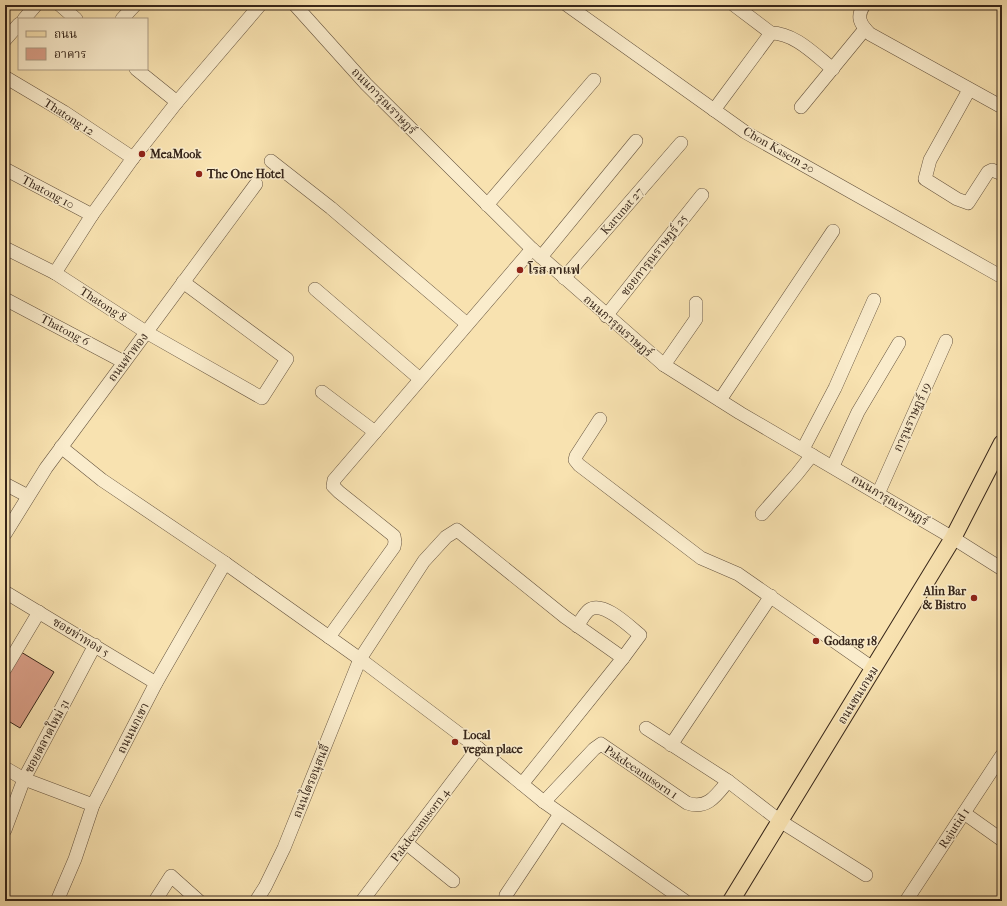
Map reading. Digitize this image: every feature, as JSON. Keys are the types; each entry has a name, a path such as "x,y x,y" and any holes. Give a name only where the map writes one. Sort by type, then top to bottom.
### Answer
{"main road":[{"name":"ถนนชนเกษม","path":"730,901 874,669 953,538 1002,443"}],"street":[{"path":"25,18 36,5"},
{"path":"60,5 75,18"},
{"path":"123,18 135,5"},
{"path":"56,273 92,215 133,158 177,102 260,5"},
{"name":"ถนนการุณราษฏร์","path":"295,5 366,84 536,253 606,316 664,365 720,400 953,538 1002,569"},
{"name":"Chon Kasem 20","path":"567,5 745,132 1002,277"},
{"path":"734,5 771,33 780,33 797,41 833,69"},
{"path":"862,6 859,18 860,24 870,34 1002,107"},
{"path":"5,40 18,25"},
{"path":"801,107 865,29"},
{"path":"714,110 771,33"},
{"path":"137,70 177,102"},
{"name":"Thatong 12","path":"5,77 64,112 133,158"},
{"path":"487,205 594,80"},
{"path":"969,90 930,160 925,179 957,199 968,203 988,172 992,170 1002,174"},
{"path":"329,637 394,547 396,542 394,536 333,486 334,480 467,324 536,253 636,141"},
{"name":"Karunat 27","path":"564,278 681,143"},
{"path":"271,161 331,208 467,324"},
{"name":"Thatong 10","path":"5,169 92,215"},
{"name":"ถนนท่าทอง","path":"5,534 28,496 61,447 256,184"},
{"name":"ซอยการุณราษฎร์ 25","path":"606,316 702,195"},
{"path":"720,400 832,231"},
{"name":"Thatong 8","path":"5,248 56,273 146,332 262,398 287,359 183,282"},
{"path":"315,290 420,379"},
{"name":"Thatong 6","path":"5,299 124,362"},
{"path":"762,514 798,474 874,300"},
{"path":"664,365 696,319 696,303"},
{"name":"การุนราษฏร์ 19","path":"878,494 946,341"},
{"path":"833,466 858,412 899,343"},
{"path":"322,392 375,432"},
{"path":"600,419 576,456 575,460 579,465 701,558 738,574 874,669"},
{"path":"61,447 102,480 225,563 360,658 478,748 560,814 685,901"},
{"path":"5,484 28,496"},
{"name":"ถนนไตรอนุสนธิ์","path":"256,901 265,887 284,848 360,658 424,561 446,537 457,530 577,626"},
{"name":"ถนนนกเขา","path":"57,901 75,859 93,805 156,683 225,563"},
{"name":"ซอยท่าทอง 5","path":"5,592 156,683"},
{"path":"671,745 771,596"},
{"path":"522,784 623,658 640,635 605,609 595,608 588,610 577,626 623,658"},
{"path":"5,669 39,612"},
{"name":"ซอยตลาดใหม่ 31","path":"5,830 24,779 95,645"},
{"path":"646,728 728,781 780,821 866,875"},
{"name":"Pakdeeanusorn 1","path":"544,802 594,748 601,744 687,803 694,806 709,802 728,781"},
{"name":"Pakdeeanusorn 4","path":"362,901 478,748"},
{"name":"Rajutid 1","path":"906,901 1002,755"},
{"path":"5,768 24,779 93,805"},
{"path":"964,813 1002,840"},
{"path":"505,901 506,894 560,814"},
{"path":"406,843 453,881"},
{"path":"155,901 171,876 199,901"}],"building":[{"path":"21,652 54,672 20,728 5,719 5,679"}],"place":[{"name":"MeaMook","path":"142,154"},
{"name":"The One Hotel","path":"199,174"},
{"name":"โรส กาแฟ","path":"520,270"},
{"name":"Alin Bar & Bistro","path":"974,598"},
{"name":"Godang 18","path":"816,641"},
{"name":"Local vegan place","path":"455,742"}]}
